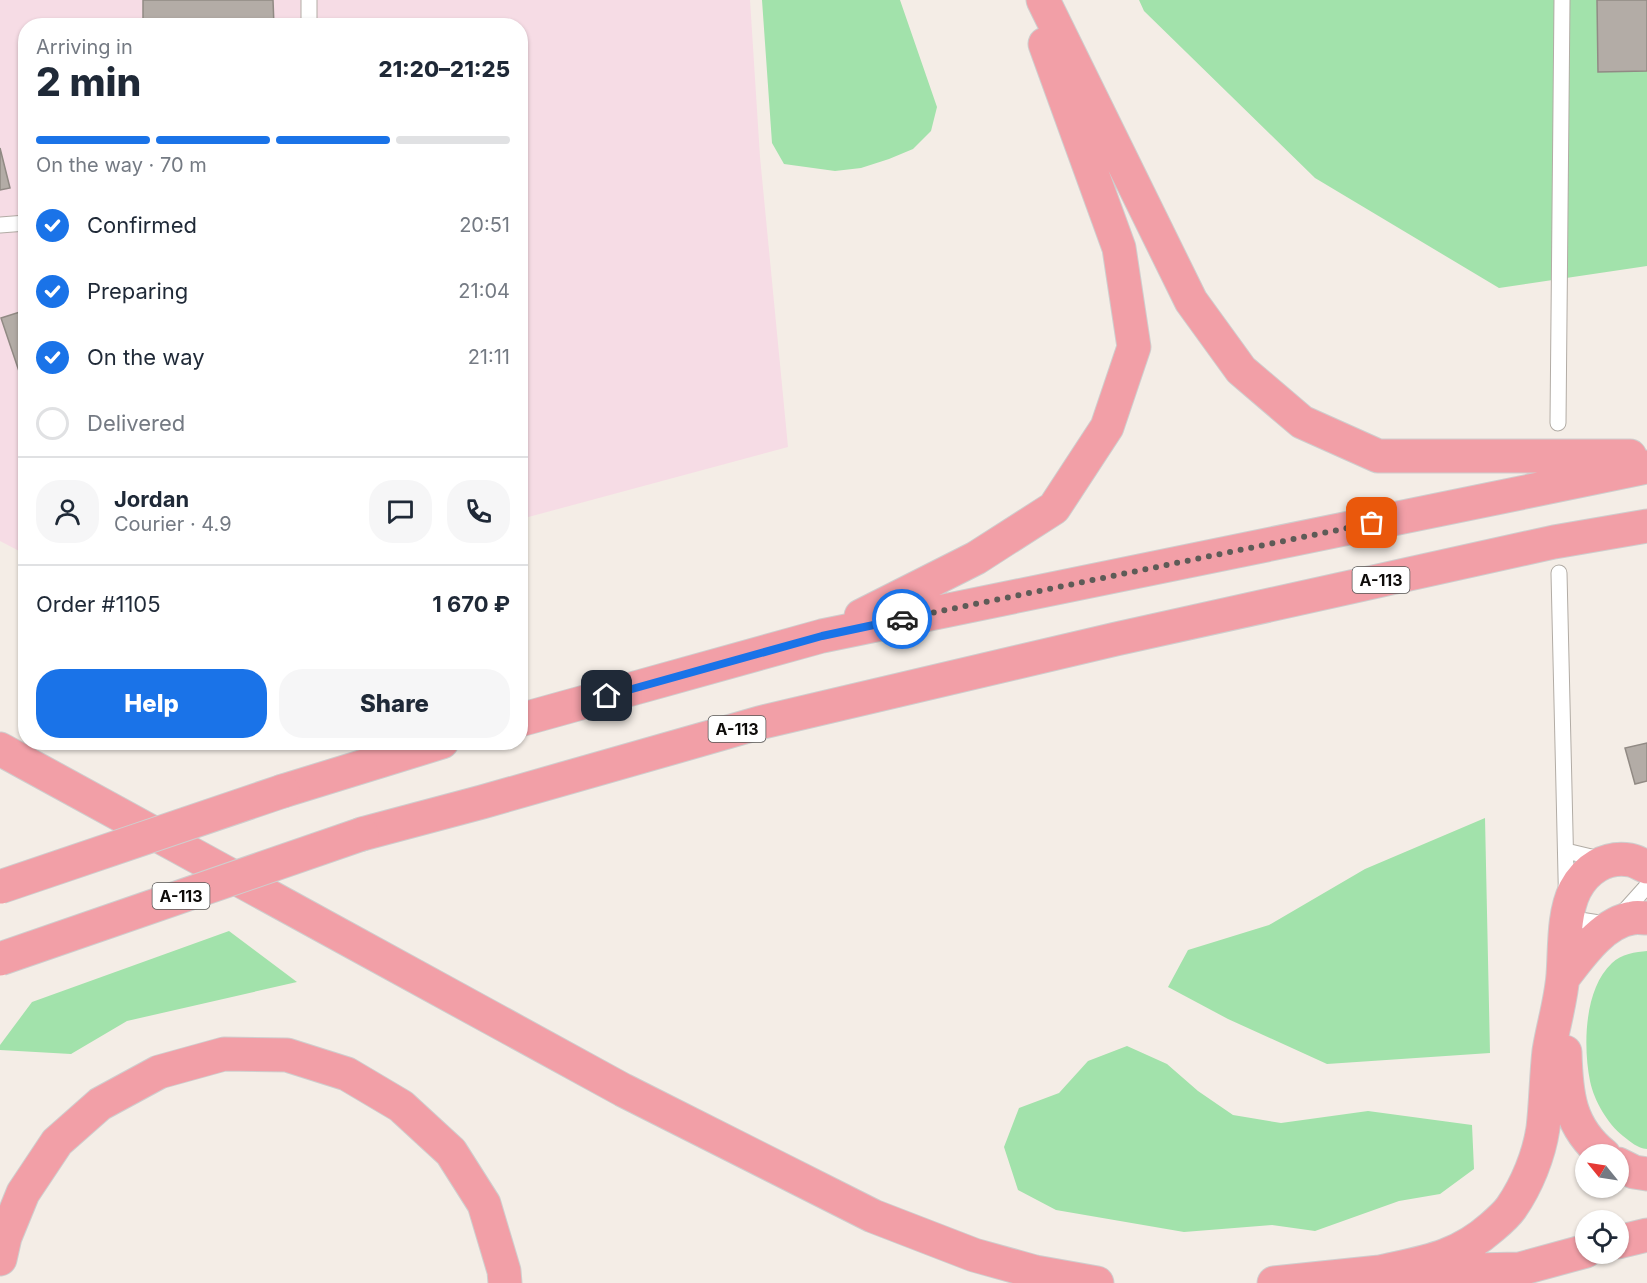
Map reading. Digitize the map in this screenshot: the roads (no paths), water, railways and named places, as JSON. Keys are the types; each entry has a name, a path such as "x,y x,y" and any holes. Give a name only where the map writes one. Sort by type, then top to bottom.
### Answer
{"highway":[{"path":"822,636 976,558 1054,508 1107,427 1134,347 1119,248 1029,0"},
{"path":"1043,0 1191,301 1241,370 1302,422 1378,456 1647,456"},
{"path":"528,718 822,636 1647,467"},
{"name":"А-113","path":"0,959 362,834 759,723 1116,639 1554,542 1647,526"},
{"path":"0,749 613,1084 873,1216 974,1255 1035,1272 1097,1283"},
{"path":"0,887 283,791 416,750"},
{"path":"1591,1144 1581,1131 1569,1102 1566,1076 1562,989 1567,918 1575,891 1588,871 1606,860 1630,860 1647,867"},
{"path":"1380,1272 1453,1253 1473,1242 1511,1209 1534,1162 1542,1130 1549,1051 1562,989 1588,946 1612,925 1632,918 1647,918"},
{"path":"0,1259 5,1237 23,1193 57,1142 100,1104 159,1072 225,1054 287,1055 347,1074 401,1106 451,1152 484,1204 504,1271 505,1283"},
{"path":"1629,1170 1647,1174"},
{"path":"1629,1239 1647,1235"},
{"path":"1467,1283 1575,1254"},
{"path":"1274,1283 1380,1272 1520,1269"}],"lane":[{"path":"309,0 309,18"},
{"path":"1558,423 1562,0"},
{"path":"0,225 18,224"},
{"path":"1559,573 1567,918 1612,925 1647,886"},
{"path":"1566,851 1606,860"}]}
